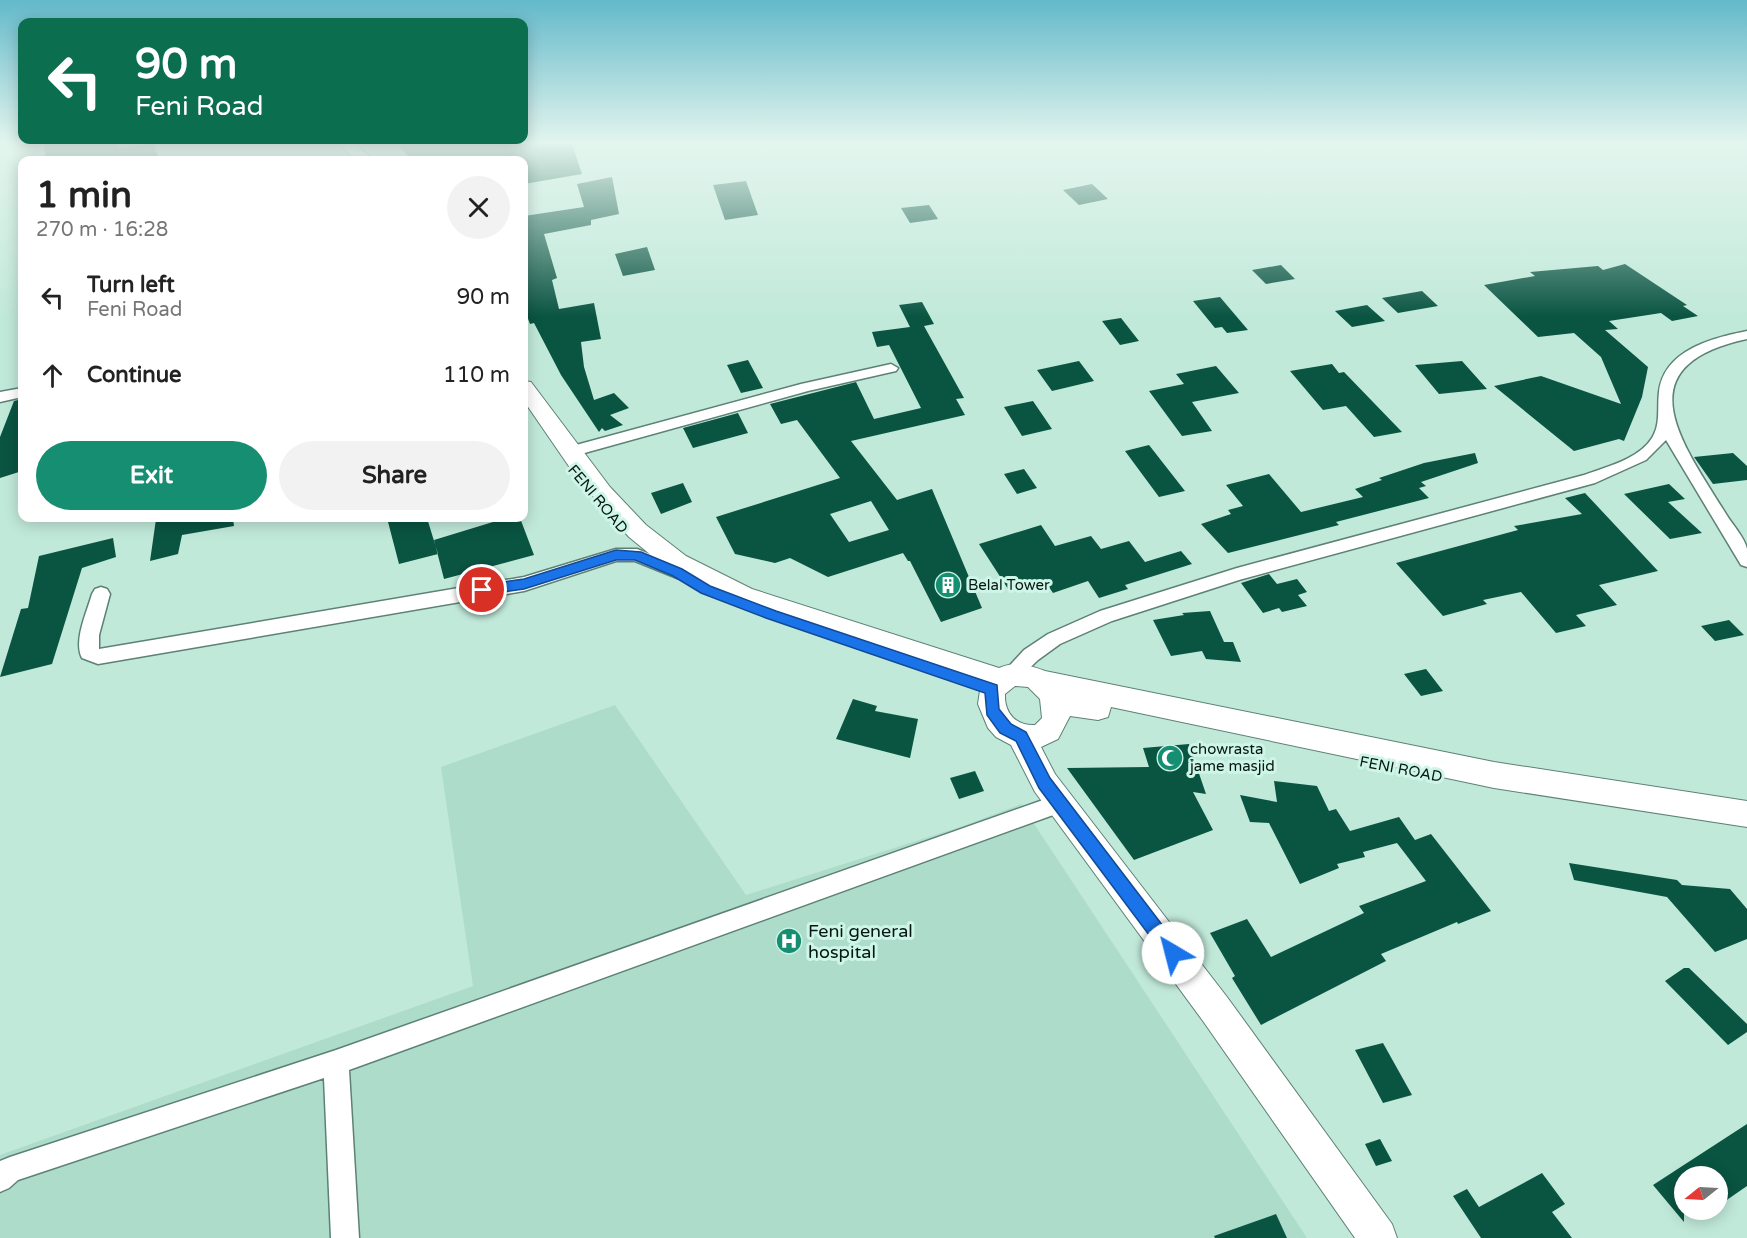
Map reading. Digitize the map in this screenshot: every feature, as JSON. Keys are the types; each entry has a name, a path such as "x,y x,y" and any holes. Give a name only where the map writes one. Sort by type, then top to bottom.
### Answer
{"main road":[{"path":"528,393 570,452 632,525 657,548 690,572 723,588 775,607 1001,681 1025,675 1049,692 1416,760 1747,813"},
{"name":"FENI ROAD","path":"528,408 609,516 632,538 677,572 706,589 771,615 1001,681"},
{"path":"1001,681 992,711 1005,729 1021,736 1035,737 1048,731 1055,720 1049,692"},
{"name":"FENI ROAD","path":"1049,692 1451,779 1747,828"},
{"path":"1021,736 1045,783 1215,1009 1378,1238"}],"street":[{"path":"1001,681 1054,639 1106,616 1237,574 1589,479 1631,463 1657,444 1666,418 1666,388 1672,368 1691,353 1731,338 1747,335"},
{"path":"570,452 795,390 891,368"},
{"path":"0,398 18,394"},
{"path":"1666,418 1677,448 1747,561"},
{"path":"101,594 90,635 89,653 98,657 524,584 616,555 637,555 677,572"},
{"path":"0,1179 10,1170 336,1062 1060,803"},
{"path":"336,1062 345,1238"}],"shaded area":[{"name":"Feni general hospital","path":"615,705 746,895 963,826 1021,804 1307,1238 0,1238 0,1155 473,986 441,767"}],"building":[{"path":"582,202 617,202 619,214 591,220 591,225 544,234 557,278 552,280 559,309 594,303 601,339 581,342 584,367 594,400 614,393 629,408 610,415 623,425 605,431 602,428 599,432 561,375 534,323 530,324 528,319 528,215 584,207"},
{"path":"719,202 753,202 758,215 725,220"},
{"path":"1076,202 1095,202 1079,205"},
{"path":"929,205 938,219 910,223 901,208"},
{"path":"647,247 655,270 623,276 615,254"},
{"path":"1625,264 1687,305 1683,306 1698,316 1672,321 1661,313 1609,321 1618,329 1605,330 1648,367 1642,397 1624,441 1619,439 1574,451 1494,386 1541,376 1621,404 1601,357 1574,333 1538,337 1484,285 1535,276 1530,272 1598,266 1603,270"},
{"path":"1281,265 1295,279 1266,284 1252,270"},
{"path":"1422,291 1438,306 1398,313 1382,298"},
{"path":"1220,297 1248,330 1227,333 1222,327 1215,328 1193,301"},
{"path":"922,302 934,324 924,326 964,398 956,399 965,415 851,441 897,500 932,489 982,608 941,622 910,561 903,553 828,577 790,558 775,563 735,554 716,517 840,478 797,420 781,424 770,404 856,382 874,419 921,408 889,345 877,347 872,332 910,327 899,305","holes":["871,501 889,530 849,542 830,514"]},
{"path":"1367,305 1385,321 1352,327 1335,311"},
{"path":"1121,318 1139,341 1120,345 1102,321"},
{"path":"748,360 763,388 741,393 727,365"},
{"path":"1079,361 1094,381 1052,391 1037,370"},
{"path":"1462,361 1487,389 1439,394 1415,365"},
{"path":"1332,364 1339,373 1344,372 1402,432 1374,437 1346,406 1323,410 1290,371"},
{"path":"1216,366 1239,393 1192,402 1212,431 1182,436 1149,391 1184,384 1176,374"},
{"path":"18,400 18,472 0,478 0,437 14,401"},
{"path":"1033,401 1052,429 1022,436 1004,407"},
{"path":"738,413 748,433 693,448 683,428"},
{"path":"1149,445 1185,491 1159,497 1125,451"},
{"path":"1475,453 1478,463 1421,482 1426,486 1419,488 1429,498 1336,522 1339,525 1228,553 1201,524 1231,514 1228,510 1243,506 1226,485 1269,474 1301,512 1363,497 1355,489 1382,480 1379,478 1424,463"},
{"path":"1733,453 1747,466 1747,480 1713,484 1694,457"},
{"path":"1024,469 1037,488 1017,494 1004,474"},
{"path":"683,483 692,502 661,514 651,493"},
{"path":"1669,484 1685,499 1668,502 1702,533 1670,539 1624,494"},
{"path":"1585,493 1658,571 1599,585 1617,605 1576,615 1586,626 1556,633 1521,592 1483,600 1487,604 1443,616 1396,563 1518,530 1514,526 1582,514 1565,498"},
{"path":"156,522 234,522 234,526 182,535 178,554 150,561"},
{"path":"388,522 428,522 438,554 399,564"},
{"path":"493,522 522,522 534,555 444,579 434,540"},
{"path":"1041,525 1055,546 1091,536 1101,549 1129,541 1145,562 1181,551 1192,564 1125,585 1128,589 1099,598 1088,581 1053,593 1045,581 1010,592 979,544"},
{"path":"113,538 116,557 82,568 52,664 0,677 21,609 28,608 39,556"},
{"path":"1269,574 1277,584 1297,579 1307,592 1298,595 1307,606 1282,612 1279,608 1263,613 1241,583"},
{"path":"1210,611 1224,642 1233,642 1241,662 1206,659 1202,651 1171,656 1153,620 1184,615 1182,613"},
{"path":"1729,620 1744,635 1715,641 1701,626"},
{"path":"1426,669 1443,691 1421,696 1404,674"},
{"path":"853,699 877,706 875,711 918,719 910,758 836,739"},
{"path":"1189,744 1206,794 1193,792 1213,830 1134,860 1067,768 1149,767 1143,748"},
{"path":"975,771 984,791 959,799 950,778"},
{"path":"1274,781 1317,786 1329,811 1336,809 1350,831 1399,817 1415,840 1431,834 1491,911 1458,924 1457,922 1381,954 1386,961 1261,1025 1232,978 1235,976 1210,933 1247,919 1271,957 1364,913 1359,906 1426,881 1397,843 1363,852 1365,857 1337,864 1339,868 1300,884 1269,823 1250,822 1240,795 1277,802"},
{"path":"1569,863 1677,880 1682,885 1730,889 1747,909 1747,939 1715,952 1667,897 1574,880"},
{"path":"1684,968 1689,968 1747,1024 1747,1032 1728,1045 1665,981"},
{"path":"1383,1043 1412,1095 1383,1103 1355,1050"},
{"path":"1747,1124 1747,1186 1728,1199 1728,1166 1682,1166"},
{"path":"1380,1139 1392,1161 1376,1166 1365,1144"},
{"path":"1674,1171 1674,1210 1653,1185"},
{"path":"1542,1173 1565,1204 1552,1212 1572,1238 1481,1238 1453,1196 1467,1189 1479,1207"},
{"path":"1276,1214 1287,1238 1215,1238 1214,1236"}],"place":[{"name":"Belal Tower","path":"948,585"},
{"name":"chowrasta jame masjid","path":"1170,758"},
{"name":"Feni general hospital","path":"789,941"}],"route":[{"path":"482,590 524,584 616,555 637,555 677,572 706,589 771,615 992,689 990,699 992,711 1005,729 1021,736 1045,783 1173,953"}]}
